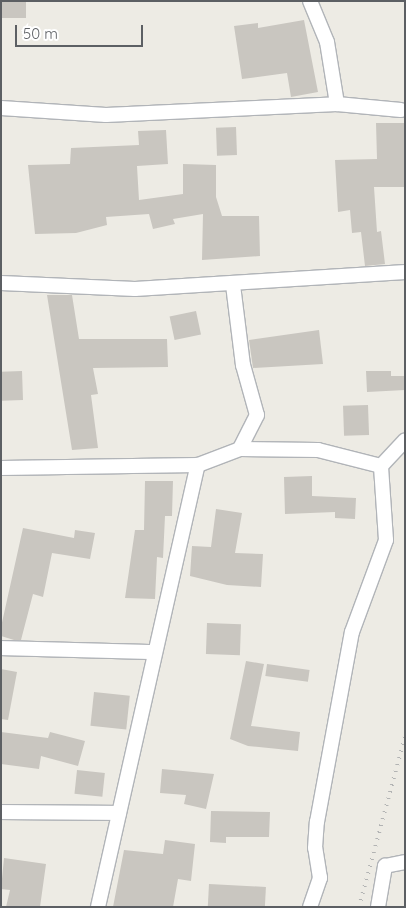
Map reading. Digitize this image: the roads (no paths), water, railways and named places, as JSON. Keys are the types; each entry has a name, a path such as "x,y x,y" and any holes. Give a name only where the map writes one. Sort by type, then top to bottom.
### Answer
{"street":[{"path":"310,1 327,42 337,104"},
{"path":"1,108 106,116 337,104 401,110"},
{"path":"1,282 136,289 233,285 405,272"},
{"path":"233,285 243,365 257,415 240,449"},
{"path":"310,907 320,878 314,848 317,822 352,632 386,540 381,466 405,440"},
{"path":"1,468 198,465 240,449 318,450 381,466"},
{"path":"98,907 152,652 198,465"},
{"path":"1,648 152,652"},
{"path":"1,812 119,813"},
{"path":"378,907 385,866 405,862"}],"railway":[{"path":"359,907 405,737"}]}
